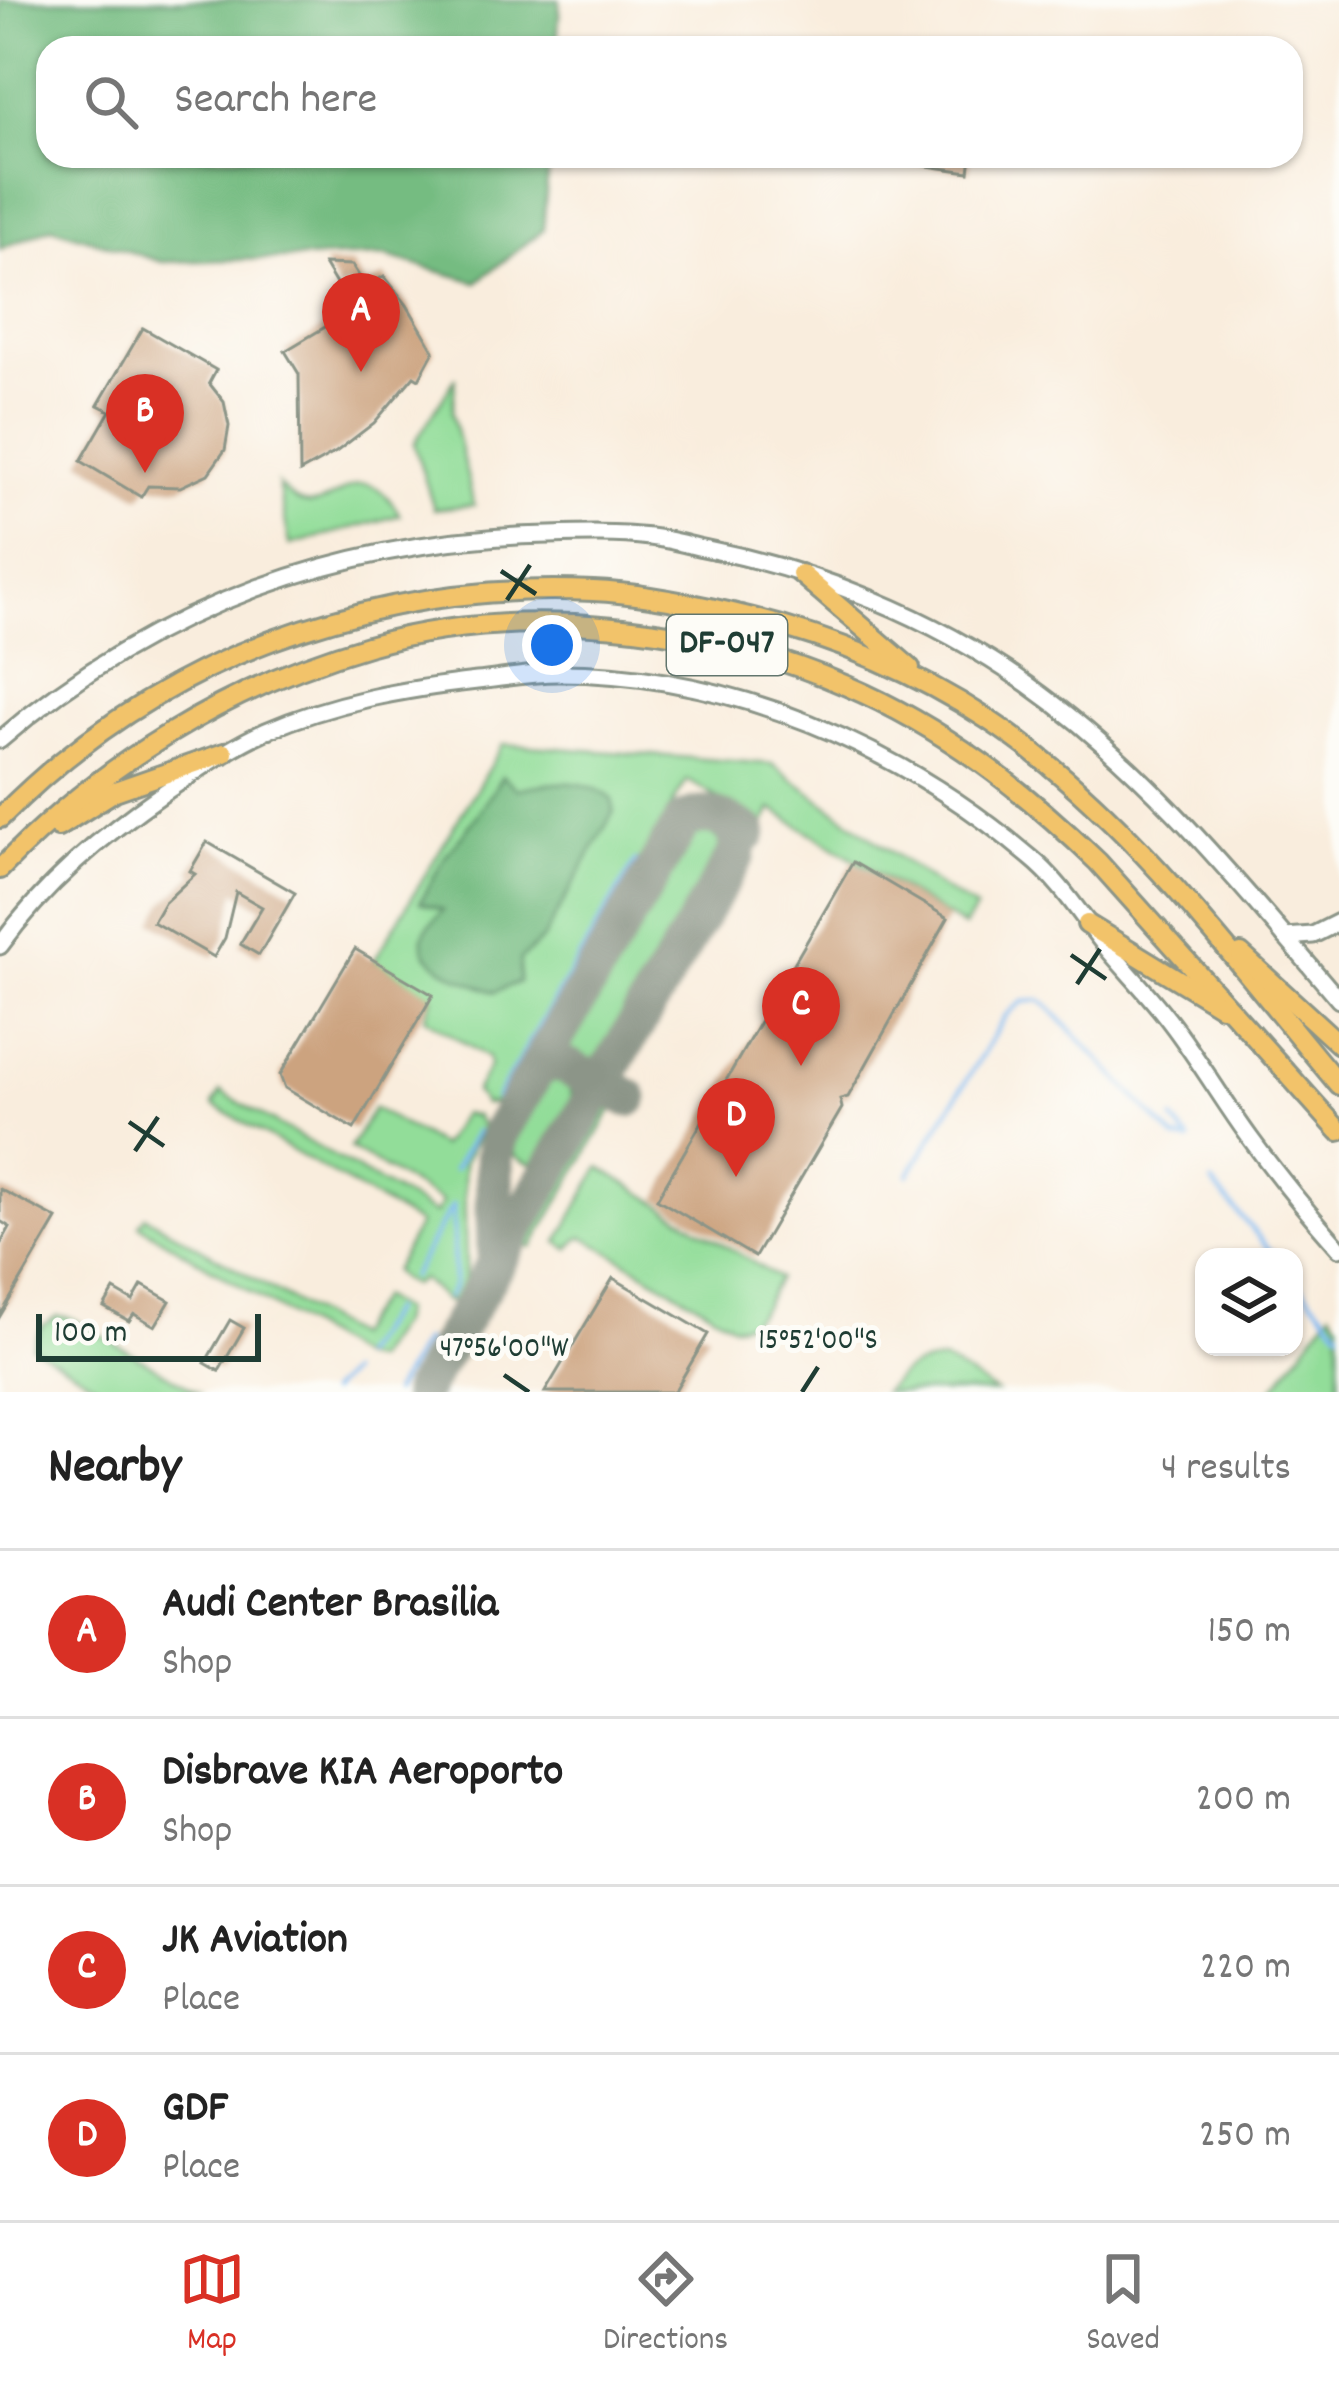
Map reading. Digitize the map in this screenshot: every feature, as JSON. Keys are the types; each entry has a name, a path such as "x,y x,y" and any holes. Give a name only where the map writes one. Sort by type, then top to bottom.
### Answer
{"main road":[{"path":"801,574 927,684"},
{"name":"DF-047","path":"0,818 123,716 246,650 318,624 431,598 518,590 597,591 667,599 764,620 837,643 893,666 988,719 1093,803 1339,1085"},
{"name":"DF-047","path":"2,866 48,820 144,748 256,687 368,646 431,632 500,625 588,626 731,646 794,664 870,697 957,745 1009,782 1054,820 1138,906 1339,1132"},
{"path":"2,866 115,790 224,753"},
{"path":"1190,909 1339,1044"},
{"path":"1087,924 1237,1016"}],"street":[{"path":"0,740 105,660 175,622 334,562 496,536 649,537 747,557 871,597 972,647 1026,683 1091,732 1168,806 1339,1000"},
{"path":"0,946 50,886 96,842 224,753 315,713 435,685 556,672 702,690 767,706 828,729 931,785 1032,858 1057,882 1168,1019 1251,1140 1339,1248"},
{"path":"1285,937 1312,935 1339,922"}],"green space":[{"path":"0,0 560,0 558,36 36,36 36,168 548,168 543,230 477,282 384,256 162,262 52,227 0,249"},
{"path":"456,377 452,413 474,505 434,509 414,444"},
{"path":"278,484 297,501 314,504 360,484 372,486 400,515 290,545"},
{"path":"503,744 772,764 976,909 964,927 772,809 764,825 687,780 497,1103 484,1104 475,1092 489,1067 488,1058 425,1018 433,997 374,961"},
{"path":"502,776 517,789 555,783 590,787 612,799 614,811 543,939 520,960 519,982 495,992 448,972 428,955 424,933 443,910 420,902 446,855"},
{"path":"698,830 719,840 717,861 604,1054 594,1060 577,1060 568,1045 574,1016 687,835"},
{"path":"551,1079 570,1086 574,1108 547,1154 534,1164 516,1156 508,1139 525,1105"},
{"path":"221,1092 435,1214 442,1202 350,1148 374,1108 441,1146 462,1114 476,1116 482,1127 464,1163 466,1266 463,1289 455,1301 445,1301 422,1279 412,1285 393,1271 419,1224 213,1105"},
{"path":"603,1103 613,1108 532,1248 527,1246 528,1231"},
{"path":"600,1167 778,1278 756,1316 733,1325 585,1237 569,1249 558,1242"},
{"path":"145,1216 353,1336 380,1297 402,1311 399,1323 373,1361 361,1359 139,1225"},
{"path":"1331,1311 1339,1321 1339,1392 1271,1392 1298,1356 1303,1356 1303,1349"},
{"path":"57,1316 71,1318 198,1392 110,1392 32,1346 42,1326"},
{"path":"945,1361 996,1392 883,1392 910,1368"}],"building":[{"path":"324,264 352,265 366,287 384,276 434,351 419,379 414,376 374,423 300,472 299,374 285,351 362,305 349,284 339,289"},
{"path":"143,328 216,370 209,383 224,402 229,426 225,450 208,474 180,487 148,486 141,497 81,461 110,411 98,405"},
{"path":"207,842 295,893 259,955 240,944 262,907 236,892 225,938 214,957 153,922 164,903 195,874 190,871"},
{"path":"853,862 948,918 848,1097 840,1099 842,1108 755,1257 657,1199"},
{"path":"355,949 433,995 354,1129 285,1088 280,1075"},
{"path":"0,1189 57,1219 0,1316 0,1245 10,1227 0,1221"},
{"path":"613,1278 708,1334 674,1392 545,1392"},
{"path":"142,1285 170,1301 155,1326 134,1314 129,1321 104,1307 114,1290 133,1301"},
{"path":"230,1320 244,1328 219,1371 205,1363"}],"waterway":[{"path":"496,1099 636,861"},
{"path":"909,1175 1006,1015 1022,1002 1040,1000 1050,1008 1175,1139 1190,1141 1173,1120"},
{"path":"454,1169 476,1132"},
{"path":"1212,1183 1268,1248"},
{"path":"411,1277 453,1205 454,1285 448,1297"},
{"path":"1303,1288 1339,1330"},
{"path":"359,1356 391,1310"},
{"path":"393,1392 424,1340"},
{"path":"329,1392 348,1373"}],"taxiway":[{"path":"496,1264 494,1156 499,1133 683,822 709,816 748,833"},
{"path":"420,1392 737,853 738,836 730,823"},
{"path":"538,1066 558,1064 590,1079 607,1073 611,1088 629,1098"}],"place":[{"name":"Audi Center Brasilia","path":"361,372"},
{"name":"Disbrave KIA Aeroporto","path":"145,473"},
{"name":"JK Aviation","path":"801,1066"},
{"name":"GDF","path":"736,1177"}]}
